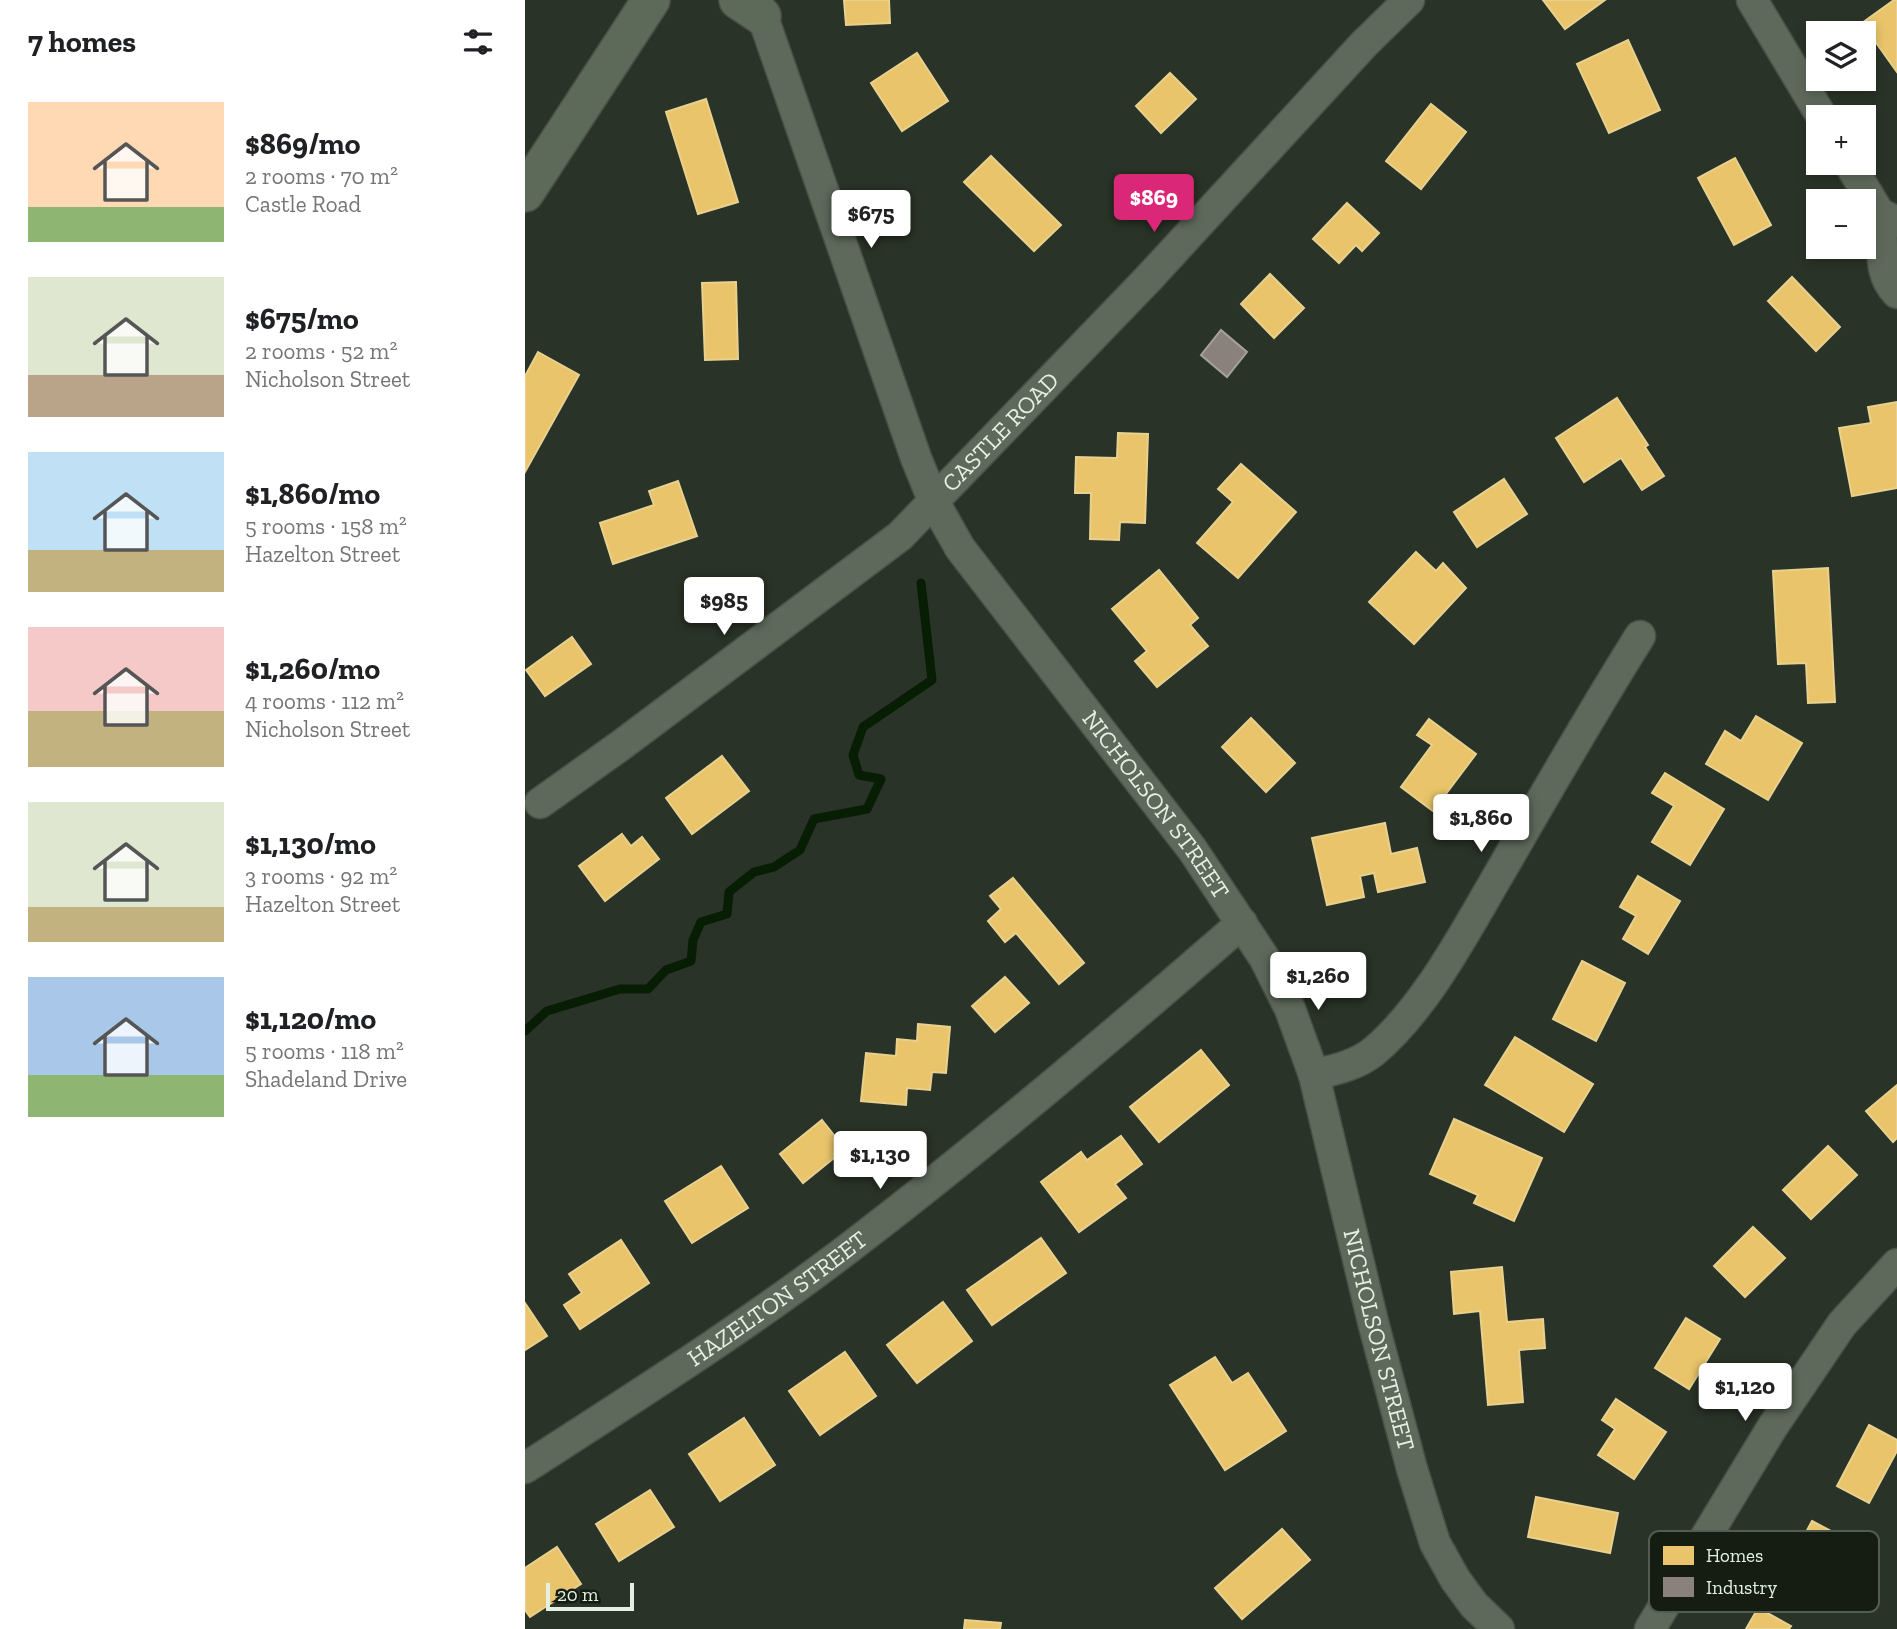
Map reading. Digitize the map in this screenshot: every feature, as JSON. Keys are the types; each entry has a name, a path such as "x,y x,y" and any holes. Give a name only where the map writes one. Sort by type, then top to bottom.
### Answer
{"main road":[{"path":"525,192 653,4"}],"street":[{"name":"CASTLE ROAD","path":"540,803 900,536 1148,279 1364,44 1409,0"},
{"path":"1752,0 1815,105"},
{"name":"NICHOLSON STREET","path":"752,5 934,502 960,548 1192,849 1243,923 1290,1009 1314,1075 1373,1322 1412,1469 1435,1542 1455,1579 1474,1605 1499,1629"},
{"path":"1858,175 1888,218 1883,230 1881,260 1885,278 1897,293"},
{"path":"1314,1075 1345,1067 1371,1054 1398,1028 1427,990 1477,911 1640,636"},
{"name":"HAZELTON STREET","path":"525,1468 729,1335 857,1242 1077,1066 1243,923"},
{"path":"1710,1531 1796,1392 1842,1324 1897,1264"},
{"path":"1650,1629 1660,1612"}],"building: Homes":[{"path":"844,0 889,0 890,23 846,25"},
{"path":"1543,0 1605,0 1565,29"},
{"path":"1897,0 1897,72 1876,43 1876,21 1865,21"},
{"path":"1628,40 1660,110 1609,133 1577,64"},
{"path":"917,53 948,101 902,131 871,83"},
{"path":"1170,73 1196,99 1161,133 1136,106"},
{"path":"706,99 738,202 698,214 666,112"},
{"path":"1431,104 1466,132 1421,189 1386,161"},
{"path":"991,156 1061,225 1034,251 964,182"},
{"path":"1735,158 1771,225 1734,245 1698,178"},
{"path":"1347,203 1379,233 1362,251 1356,245 1339,263 1313,239"},
{"path":"1270,274 1304,308 1274,338 1241,304"},
{"path":"1792,277 1840,327 1816,351 1768,301"},
{"path":"736,282 738,359 705,360 702,283"},
{"path":"538,352 579,375 525,472 525,376"},
{"path":"1617,398 1648,445 1645,447 1664,476 1642,490 1621,458 1584,482 1556,438"},
{"path":"1897,402 1897,488 1852,496 1839,428 1871,423 1868,407"},
{"path":"1118,433 1148,434 1145,523 1120,522 1119,540 1090,539 1091,493 1075,493 1076,457 1117,458"},
{"path":"1241,464 1296,512 1238,578 1197,543 1233,502 1218,489"},
{"path":"1504,479 1527,514 1477,547 1454,512"},
{"path":"678,481 697,536 613,564 600,523 654,505 649,491"},
{"path":"1416,552 1436,571 1443,563 1466,588 1414,644 1369,602"},
{"path":"1828,568 1835,702 1808,703 1806,663 1778,664 1773,571"},
{"path":"1159,570 1198,618 1190,625 1208,646 1157,687 1135,661 1147,651 1112,609"},
{"path":"572,637 591,664 545,696 526,670"},
{"path":"1756,716 1802,743 1768,800 1706,764 1725,731 1741,741"},
{"path":"1251,718 1295,763 1266,792 1222,747"},
{"path":"1429,719 1476,754 1433,811 1401,787 1432,745 1417,735"},
{"path":"722,756 749,791 692,834 666,798"},
{"path":"1665,773 1724,809 1690,865 1652,842 1674,806 1652,793"},
{"path":"1385,823 1391,854 1417,848 1425,882 1378,892 1374,873 1360,876 1364,897 1327,905 1312,838"},
{"path":"622,834 631,846 642,837 659,859 605,901 579,866"},
{"path":"1638,876 1680,901 1648,954 1623,939 1636,916 1620,907"},
{"path":"1013,878 1084,963 1059,984 1016,933 1005,942 988,921 1001,909 990,896"},
{"path":"1582,961 1625,983 1596,1041 1553,1019"},
{"path":"1005,977 1029,1003 995,1032 972,1006"},
{"path":"918,1024 950,1027 946,1073 932,1072 930,1090 907,1088 906,1105 861,1101 866,1053 896,1056 897,1039 917,1041"},
{"path":"1515,1037 1593,1084 1564,1132 1485,1085"},
{"path":"1201,1050 1229,1085 1159,1142 1130,1107"},
{"path":"1897,1085 1897,1138 1893,1142 1866,1111"},
{"path":"1454,1119 1542,1158 1514,1221 1474,1203 1478,1195 1430,1174"},
{"path":"822,1120 845,1149 803,1183 780,1154"},
{"path":"1121,1136 1142,1164 1115,1184 1126,1198 1079,1232 1041,1182 1081,1152 1087,1160"},
{"path":"1828,1146 1857,1175 1811,1219 1783,1190"},
{"path":"721,1166 748,1208 692,1243 665,1201"},
{"path":"1753,1227 1785,1258 1745,1297 1714,1266"},
{"path":"1041,1238 1066,1273 992,1325 967,1290"},
{"path":"621,1240 649,1283 580,1329 564,1305 582,1293 569,1274"},
{"path":"1502,1267 1507,1322 1543,1319 1545,1348 1519,1350 1523,1402 1488,1405 1480,1311 1454,1314 1451,1272"},
{"path":"943,1302 972,1341 917,1383 887,1345"},
{"path":"525,1303 547,1336 525,1350"},
{"path":"1686,1318 1720,1339 1689,1389 1655,1368"},
{"path":"845,1352 876,1396 820,1435 789,1391"},
{"path":"1215,1357 1232,1383 1248,1373 1286,1431 1225,1470 1170,1385"},
{"path":"1616,1399 1666,1432 1634,1479 1598,1455 1615,1429 1602,1420"},
{"path":"744,1418 775,1465 720,1501 689,1454"},
{"path":"1869,1425 1897,1440 1897,1451 1869,1503 1837,1486"},
{"path":"650,1490 674,1527 619,1561 596,1524"},
{"path":"1536,1497 1618,1513 1610,1553 1528,1537"},
{"path":"1812,1521 1831,1531 1807,1531"},
{"path":"1282,1529 1310,1560 1242,1619 1215,1588"},
{"path":"557,1547 581,1584 530,1617 525,1610 525,1568"},
{"path":"1756,1612 1765,1612 1791,1626 1789,1629 1746,1629"},
{"path":"965,1620 1001,1623 1000,1629 964,1629"}],"building: Industry":[{"path":"1221,330 1247,352 1227,377 1201,355"}],"waterway":[{"path":"525,1031 547,1011 620,989 648,989 666,970 691,961 693,940 701,922 727,914 729,892 754,872 774,867 800,850 814,819 867,809 881,779 859,775 853,755 863,727 932,680 921,583"}]}
